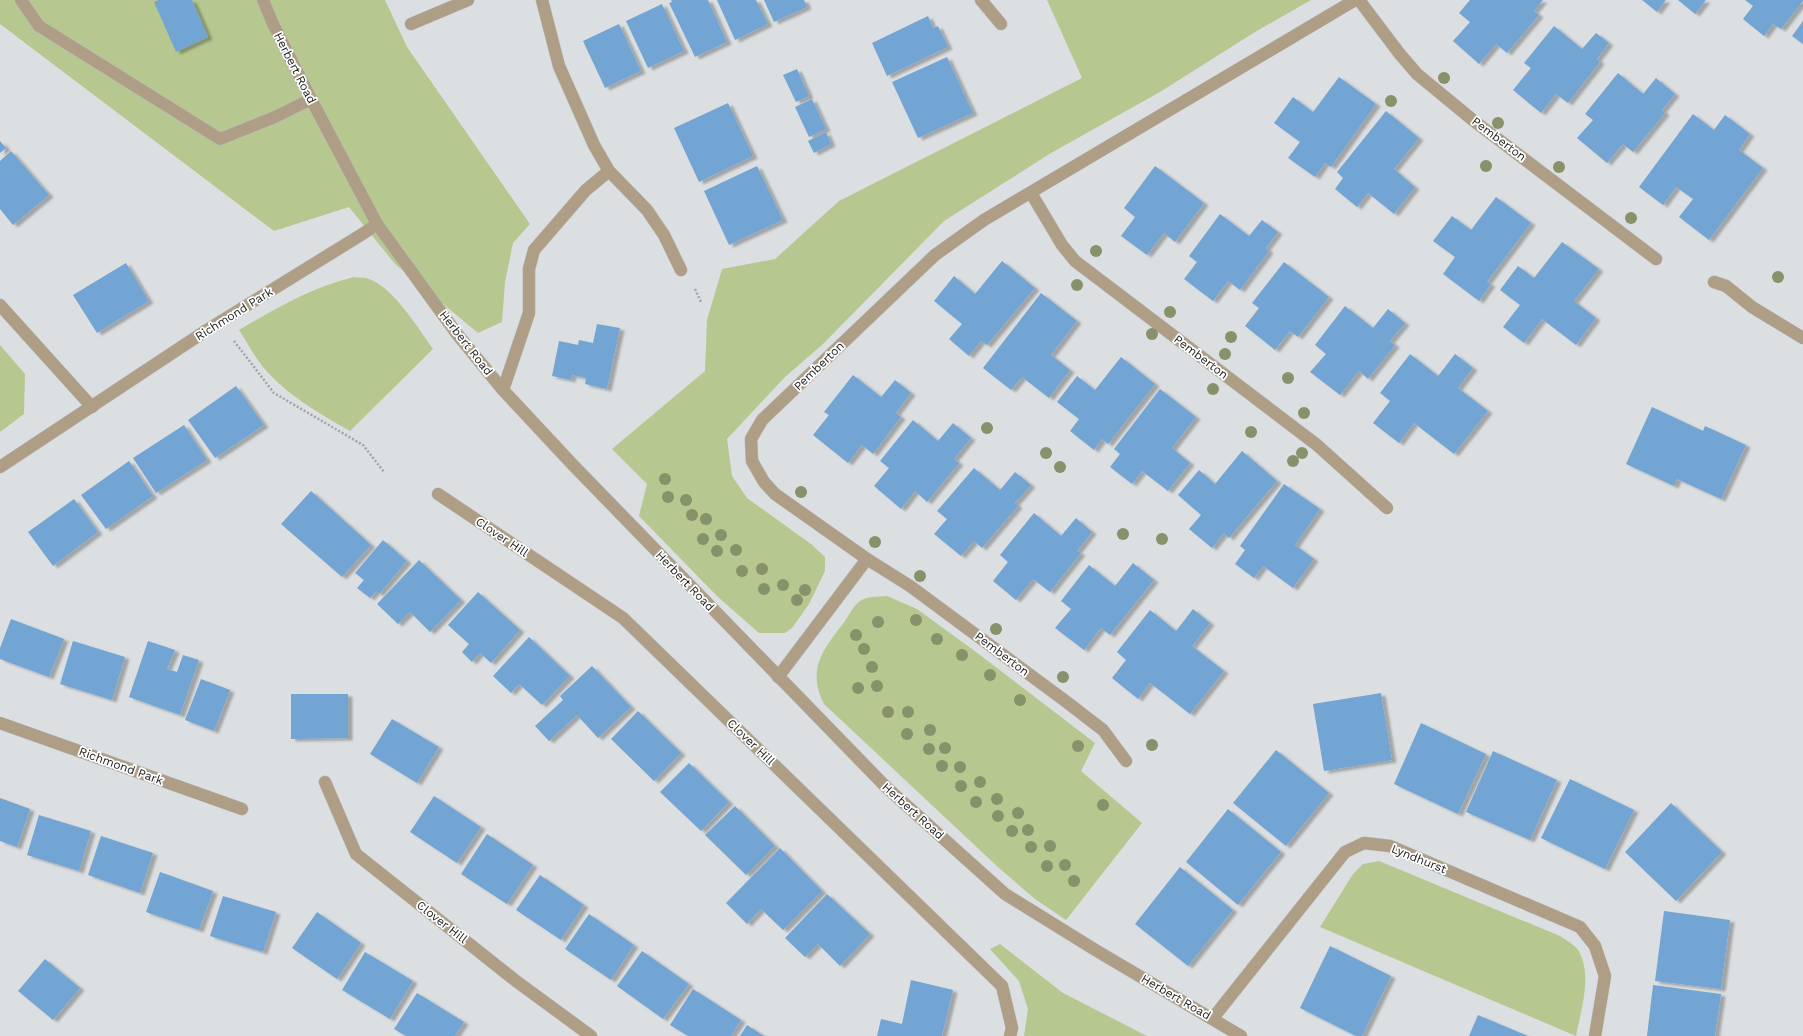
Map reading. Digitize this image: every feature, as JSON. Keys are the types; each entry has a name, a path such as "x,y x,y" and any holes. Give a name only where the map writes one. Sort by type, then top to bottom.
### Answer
{"street":[{"path":"21,0 39,26 220,139 275,117 311,99"},
{"name":"Herbert Road","path":"263,0 273,24 311,99 377,224 457,334 503,390 693,590 886,787 1005,894 1097,951 1213,1018 1241,1036"},
{"path":"411,24 468,0"},
{"path":"542,0 559,66 594,145 609,172 647,210 664,235 681,270"},
{"path":"981,0 1001,24"},
{"name":"Pemberton","path":"1126,761 1103,730 910,586 866,559 775,494 764,482 752,461 751,439 762,420 935,254 984,220 1355,0"},
{"name":"Pemberton","path":"1359,0 1399,53 1418,74 1474,121 1656,259"},
{"path":"503,390 529,313 530,269 534,250 586,190 609,172"},
{"name":"Pemberton","path":"1031,193 1062,245 1075,261 1317,445 1387,508"},
{"name":"Richmond Park","path":"0,467 207,330 358,238 377,224"},
{"path":"1714,282 1726,286 1752,307 1803,338"},
{"path":"0,305 92,407"},
{"name":"Clover Hill","path":"438,494 623,618 1002,986 1012,1028 1010,1036"},
{"path":"778,677 866,559"},
{"name":"Richmond Park","path":"0,723 242,809"},
{"name":"Clover Hill","path":"325,782 356,854 516,981 591,1036"},
{"name":"Lyndhurst","path":"1213,1018 1345,852 1364,843 1390,846 1580,927 1595,946 1605,976 1595,1036"}],"path":[{"path":"231,337 274,393 363,445 384,472"}],"green space":[{"path":"0,0 385,0 407,47 530,224 513,243 505,282 502,322 478,333 395,264 349,207 274,231 0,24"},
{"path":"1047,0 1311,0 1255,32 1160,92 1051,153 944,221 823,344 785,377 727,439 732,476 747,498 811,544 825,557 825,571 809,604 792,628 785,633 759,633 718,597 639,516 647,484 612,449 705,371 707,320 722,269 775,259 839,201 1082,78"},
{"path":"354,277 369,279 387,291 413,320 433,349 350,431 293,395 272,377 260,363 239,330 309,293 338,281"},
{"path":"0,345 25,374 24,414 0,432"},
{"path":"887,596 917,609 1095,743 1081,771 1142,823 1066,920 1035,899 999,868 824,704 819,691 817,669 824,650 858,603 866,598"},
{"path":"1379,861 1560,936 1574,946 1578,950 1585,970 1583,1004 1576,1036 1320,927 1353,874 1363,864"},
{"path":"1000,944 1063,993 1147,1036 1024,1036 1028,1009 1019,981 990,949"}],"building":[{"path":"159,0 192,0 208,37 176,52 154,2"},
{"path":"671,0 708,0 727,42 695,57 669,3 672,2"},
{"path":"717,0 756,0 768,24 735,40"},
{"path":"764,0 804,0 807,7 774,22"},
{"path":"1470,0 1543,0 1534,11 1539,15 1507,53 1496,44 1479,64 1453,41 1470,22 1459,13"},
{"path":"1642,0 1666,0 1657,12"},
{"path":"1678,0 1706,0 1695,14"},
{"path":"1745,0 1803,1 1781,29 1773,24 1764,36 1743,19 1753,6"},
{"path":"662,4 684,51 648,68 626,21"},
{"path":"928,16 933,28 938,26 948,47 887,76 872,43"},
{"path":"1803,21 1803,44 1792,36"},
{"path":"619,24 641,71 605,88 583,41"},
{"path":"1554,26 1582,49 1596,33 1609,43 1597,59 1600,62 1568,103 1556,94 1541,113 1513,90 1531,68 1524,63"},
{"path":"947,57 973,113 918,138 892,82"},
{"path":"797,69 809,96 796,102 783,75"},
{"path":"1618,73 1643,94 1656,78 1675,94 1662,110 1665,113 1633,152 1623,144 1607,163 1577,138 1593,120 1585,114"},
{"path":"1339,77 1376,104 1331,167 1325,163 1315,177 1288,158 1300,142 1274,123 1293,97 1313,112"},
{"path":"812,99 826,129 809,137 795,107"},
{"path":"728,103 753,156 699,182 674,128"},
{"path":"1386,111 1419,138 1394,169 1415,187 1394,214 1368,193 1357,207 1335,189 1343,178 1337,172"},
{"path":"1693,114 1714,130 1725,115 1750,134 1739,150 1763,168 1709,240 1679,217 1693,199 1676,187 1663,205 1639,187"},
{"path":"826,132 831,144 814,153 808,141"},
{"path":"0,141 6,148 0,153"},
{"path":"11,151 49,195 13,225 0,209 0,161"},
{"path":"757,166 783,220 729,245 704,191"},
{"path":"1155,166 1204,203 1175,242 1164,233 1147,255 1121,236 1135,217 1124,208"},
{"path":"1496,197 1531,223 1487,282 1491,284 1479,301 1443,274 1455,257 1433,241 1452,216 1471,230"},
{"path":"1220,214 1249,236 1262,220 1278,232 1266,248 1269,251 1240,290 1228,281 1213,301 1184,279 1197,262 1189,256"},
{"path":"1562,242 1599,269 1574,301 1596,318 1576,345 1542,319 1524,343 1503,327 1520,305 1500,290 1518,266 1534,278"},
{"path":"1002,261 1035,288 987,345 981,341 969,356 949,339 962,324 934,301 954,276 975,294"},
{"path":"1284,262 1329,297 1298,337 1290,331 1275,350 1245,326 1259,308 1252,303"},
{"path":"126,263 149,301 97,333 73,295"},
{"path":"1041,293 1077,321 1051,355 1070,370 1049,398 1022,377 1011,390 983,368"},
{"path":"1345,306 1373,328 1388,309 1405,323 1390,341 1395,345 1368,379 1359,371 1340,395 1310,372 1326,354 1315,345"},
{"path":"597,324 620,328 607,389 585,384 586,378 572,375 571,380 552,376 559,341 578,345 579,340 593,343"},
{"path":"1410,354 1438,376 1455,354 1473,368 1458,388 1488,411 1454,454 1414,423 1399,443 1373,423 1390,401 1380,393"},
{"path":"1121,357 1155,384 1108,444 1102,439 1094,450 1070,431 1079,419 1057,402 1077,376 1095,390"},
{"path":"853,375 881,397 895,380 911,393 896,413 901,417 873,454 862,445 848,463 813,435 829,415 824,412"},
{"path":"236,386 264,425 215,458 188,420"},
{"path":"1160,389 1196,417 1172,448 1190,463 1168,491 1142,471 1132,484 1110,467 1120,454 1114,449"},
{"path":"1652,407 1703,431 1705,426 1746,445 1721,499 1677,479 1674,486 1626,464"},
{"path":"913,420 938,441 953,423 971,438 954,459 959,463 927,502 915,491 901,509 874,486 889,468 880,461"},
{"path":"184,425 207,460 156,493 133,458"},
{"path":"1242,451 1277,481 1229,538 1224,533 1212,548 1189,529 1201,515 1178,495 1199,470 1215,484"},
{"path":"129,461 153,496 106,529 81,495"},
{"path":"974,468 1000,490 1015,472 1031,485 1015,503 1018,506 982,548 974,541 961,556 934,534 947,519 937,511"},
{"path":"1284,484 1320,509 1295,545 1314,559 1293,588 1263,566 1254,578 1235,564 1245,550 1240,546"},
{"path":"311,491 371,545 342,577 281,524"},
{"path":"74,499 98,532 53,566 28,532"},
{"path":"1034,513 1061,536 1076,518 1092,532 1077,551 1081,553 1050,592 1033,579 1016,600 993,581 1008,562 1000,555"},
{"path":"383,540 407,561 379,594 376,591 370,598 357,588 364,580 355,573"},
{"path":"419,560 461,600 430,632 410,612 398,624 377,604"},
{"path":"1133,563 1154,580 1110,635 1101,628 1084,650 1055,628 1071,609 1061,601 1089,565 1115,586"},
{"path":"478,592 520,630 491,663 480,653 472,662 462,652 469,644 448,625"},
{"path":"1193,609 1210,623 1192,646 1224,671 1190,714 1150,683 1138,699 1112,678 1126,660 1117,652 1150,610 1176,631"},
{"path":"11,619 64,639 49,677 0,659 0,648"},
{"path":"529,637 570,676 542,705 519,684 511,693 493,676"},
{"path":"73,641 125,657 112,700 60,684"},
{"path":"148,641 175,650 167,669 177,672 183,655 199,660 180,715 129,697"},
{"path":"592,666 631,707 598,738 577,715 549,741 535,726 563,700 560,696"},
{"path":"201,679 230,690 214,731 185,720"},
{"path":"1381,693 1392,760 1324,771 1313,704"},
{"path":"291,694 348,694 348,738 291,739"},
{"path":"638,711 681,753 654,781 611,739"},
{"path":"392,719 439,747 417,783 370,754"},
{"path":"1421,723 1486,754 1458,814 1394,784"},
{"path":"1276,750 1329,793 1286,846 1233,803"},
{"path":"1493,751 1557,780 1530,840 1466,812"},
{"path":"689,763 729,802 701,831 660,792"},
{"path":"1570,779 1634,810 1605,869 1541,838"},
{"path":"434,796 481,827 457,863 410,832"},
{"path":"0,798 30,809 17,847 0,841"},
{"path":"1671,803 1722,852 1676,901 1625,852"},
{"path":"735,806 775,846 746,875 705,835"},
{"path":"1228,809 1281,852 1238,905 1186,862"},
{"path":"39,815 91,831 79,871 27,855"},
{"path":"487,834 533,865 507,904 461,874"},
{"path":"101,836 153,853 140,893 88,875"},
{"path":"780,848 822,891 783,930 761,909 747,924 726,903"},
{"path":"1180,867 1233,910 1188,966 1135,924"},
{"path":"160,872 213,891 199,930 146,912"},
{"path":"540,875 584,905 561,940 516,910"},
{"path":"827,894 870,934 840,966 818,944 805,957 785,938"},
{"path":"223,896 276,912 263,952 210,936"},
{"path":"1664,911 1730,920 1721,989 1655,981"},
{"path":"317,912 361,943 337,979 292,948"},
{"path":"589,914 634,945 611,980 565,949"},
{"path":"1330,946 1391,976 1362,1036 1356,1036 1300,1008"},
{"path":"642,951 689,984 663,1019 617,986"},
{"path":"365,952 413,981 390,1019 342,990"},
{"path":"45,959 80,988 53,1020 18,991"},
{"path":"911,980 953,990 942,1036 877,1036 881,1019 902,1024"},
{"path":"1653,985 1721,994 1715,1036 1647,1036"},
{"path":"693,989 741,1020 731,1036 688,1036 670,1025"},
{"path":"417,993 464,1022 455,1036 406,1036 394,1029"},
{"path":"1478,1015 1528,1036 1469,1036"},
{"path":"747,1025 764,1036 740,1036"}]}
